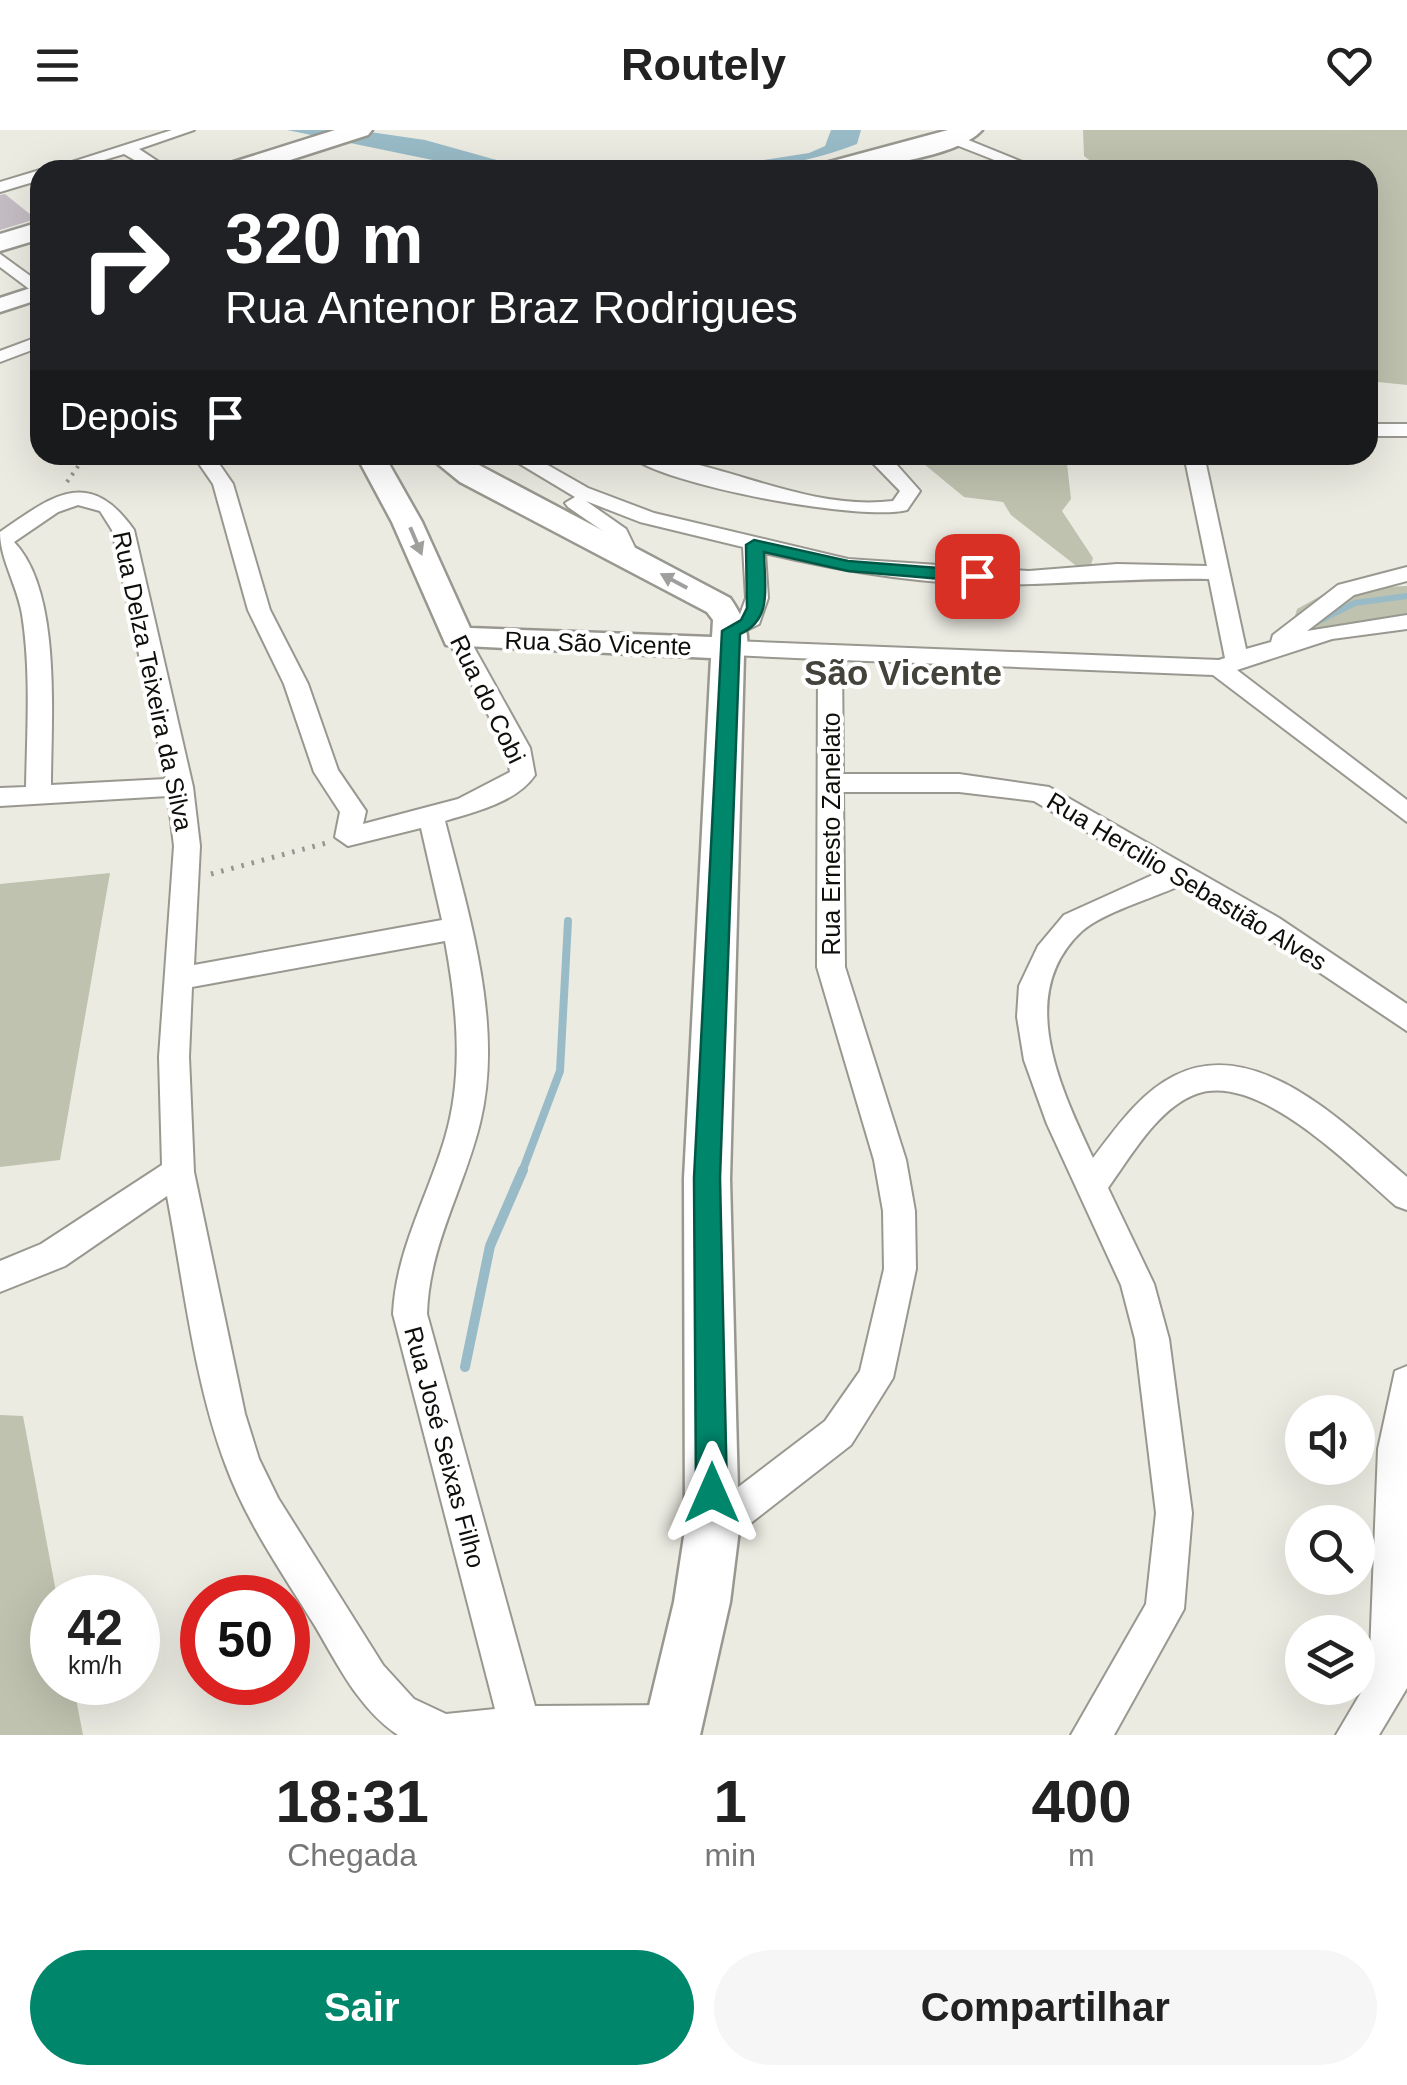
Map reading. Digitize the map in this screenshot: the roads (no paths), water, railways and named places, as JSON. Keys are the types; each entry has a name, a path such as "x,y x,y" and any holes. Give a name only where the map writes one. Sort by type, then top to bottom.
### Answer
{"main road":[{"path":"265,160 360,130"},
{"path":"864,160 961,134"},
{"path":"0,243 30,233"},
{"name":"Rua do Cobi","path":"376,465 407,522 458,638"},
{"path":"455,465 719,605 731,640 707,1178 712,1530 702,1602 672,1730"},
{"name":"Rua São Vicente","path":"458,638 731,640"}],"street":[{"path":"88,160 188,130"},
{"path":"961,134 1014,160"},
{"path":"127,148 147,160"},
{"path":"0,187 30,180"},
{"path":"0,260 30,293"},
{"path":"0,305 30,299"},
{"path":"0,357 30,345"},
{"path":"1378,430 1407,430"},
{"name":"Rua do Cobi","path":"209,465 223,484 259,610 296,684 326,772 353,811 348,838 431,816 514,783 525,767 458,638"},
{"path":"516,465 518,472 619,532 628,556"},
{"path":"530,465 621,508 754,545 859,568 977,576 1220,573"},
{"path":"666,465 880,510 900,506 910,491 888,465"},
{"path":"1196,465 1220,573 1228,664 1407,812"},
{"name":"Rua Delza Teixeira da Silva","path":"1,541 67,500 93,500 120,520 180,787 188,880 177,979 174,1113 178,1172 227,1414 243,1464 276,1528 369,1679 400,1713 421,1727 446,1734 520,1726 672,1730"},
{"path":"1,541 20,559 32,604 38,794"},
{"path":"731,640 748,624 756,608 754,545"},
{"path":"1276,644 1346,590 1407,574"},
{"path":"1228,664 1276,644 1407,622"},
{"name":"Rua São Vicente","path":"731,640 830,651 1228,664"},
{"name":"Rua Ernesto Zanelato","path":"712,1530 838,1433 876,1378 900,1269 898,1210 890,1160 831,967 830,651"},
{"name":"Rua Hercilio Sebastião Alves","path":"832,783 959,783 1040,793 1270,925 1407,1019"},
{"path":"0,797 180,787"},
{"name":"Rua José Seixas Filho","path":"431,816 458,928 471,1096 457,1150 417,1252 410,1314 520,1726"},
{"path":"1091,1735 1165,1609 1174,1513 1152,1339 1137,1284 1062,1124 1039,1060 1031,1017 1032,986 1048,954 1074,922 1182,873"},
{"path":"177,979 458,928"},
{"path":"1092,1184 1168,1096 1188,1083 1228,1077 1259,1085 1283,1098 1407,1196"},
{"path":"0,1277 52,1255 178,1172"},
{"path":"1356,1735 1398,1685 1396,1449 1407,1383"}],"water":[{"path":"287,130 356,130 425,140 496,160 432,160"},
{"path":"831,130 861,130 857,144 818,157 764,160 809,153 825,146"}],"waterway":[{"path":"1317,622 1355,603 1407,596"},
{"path":"522,1172 560,1071 568,921"},
{"path":"465,1367 490,1246 523,1170"}],"district":[{"name":"São Vicente","path":"903,673"}]}
